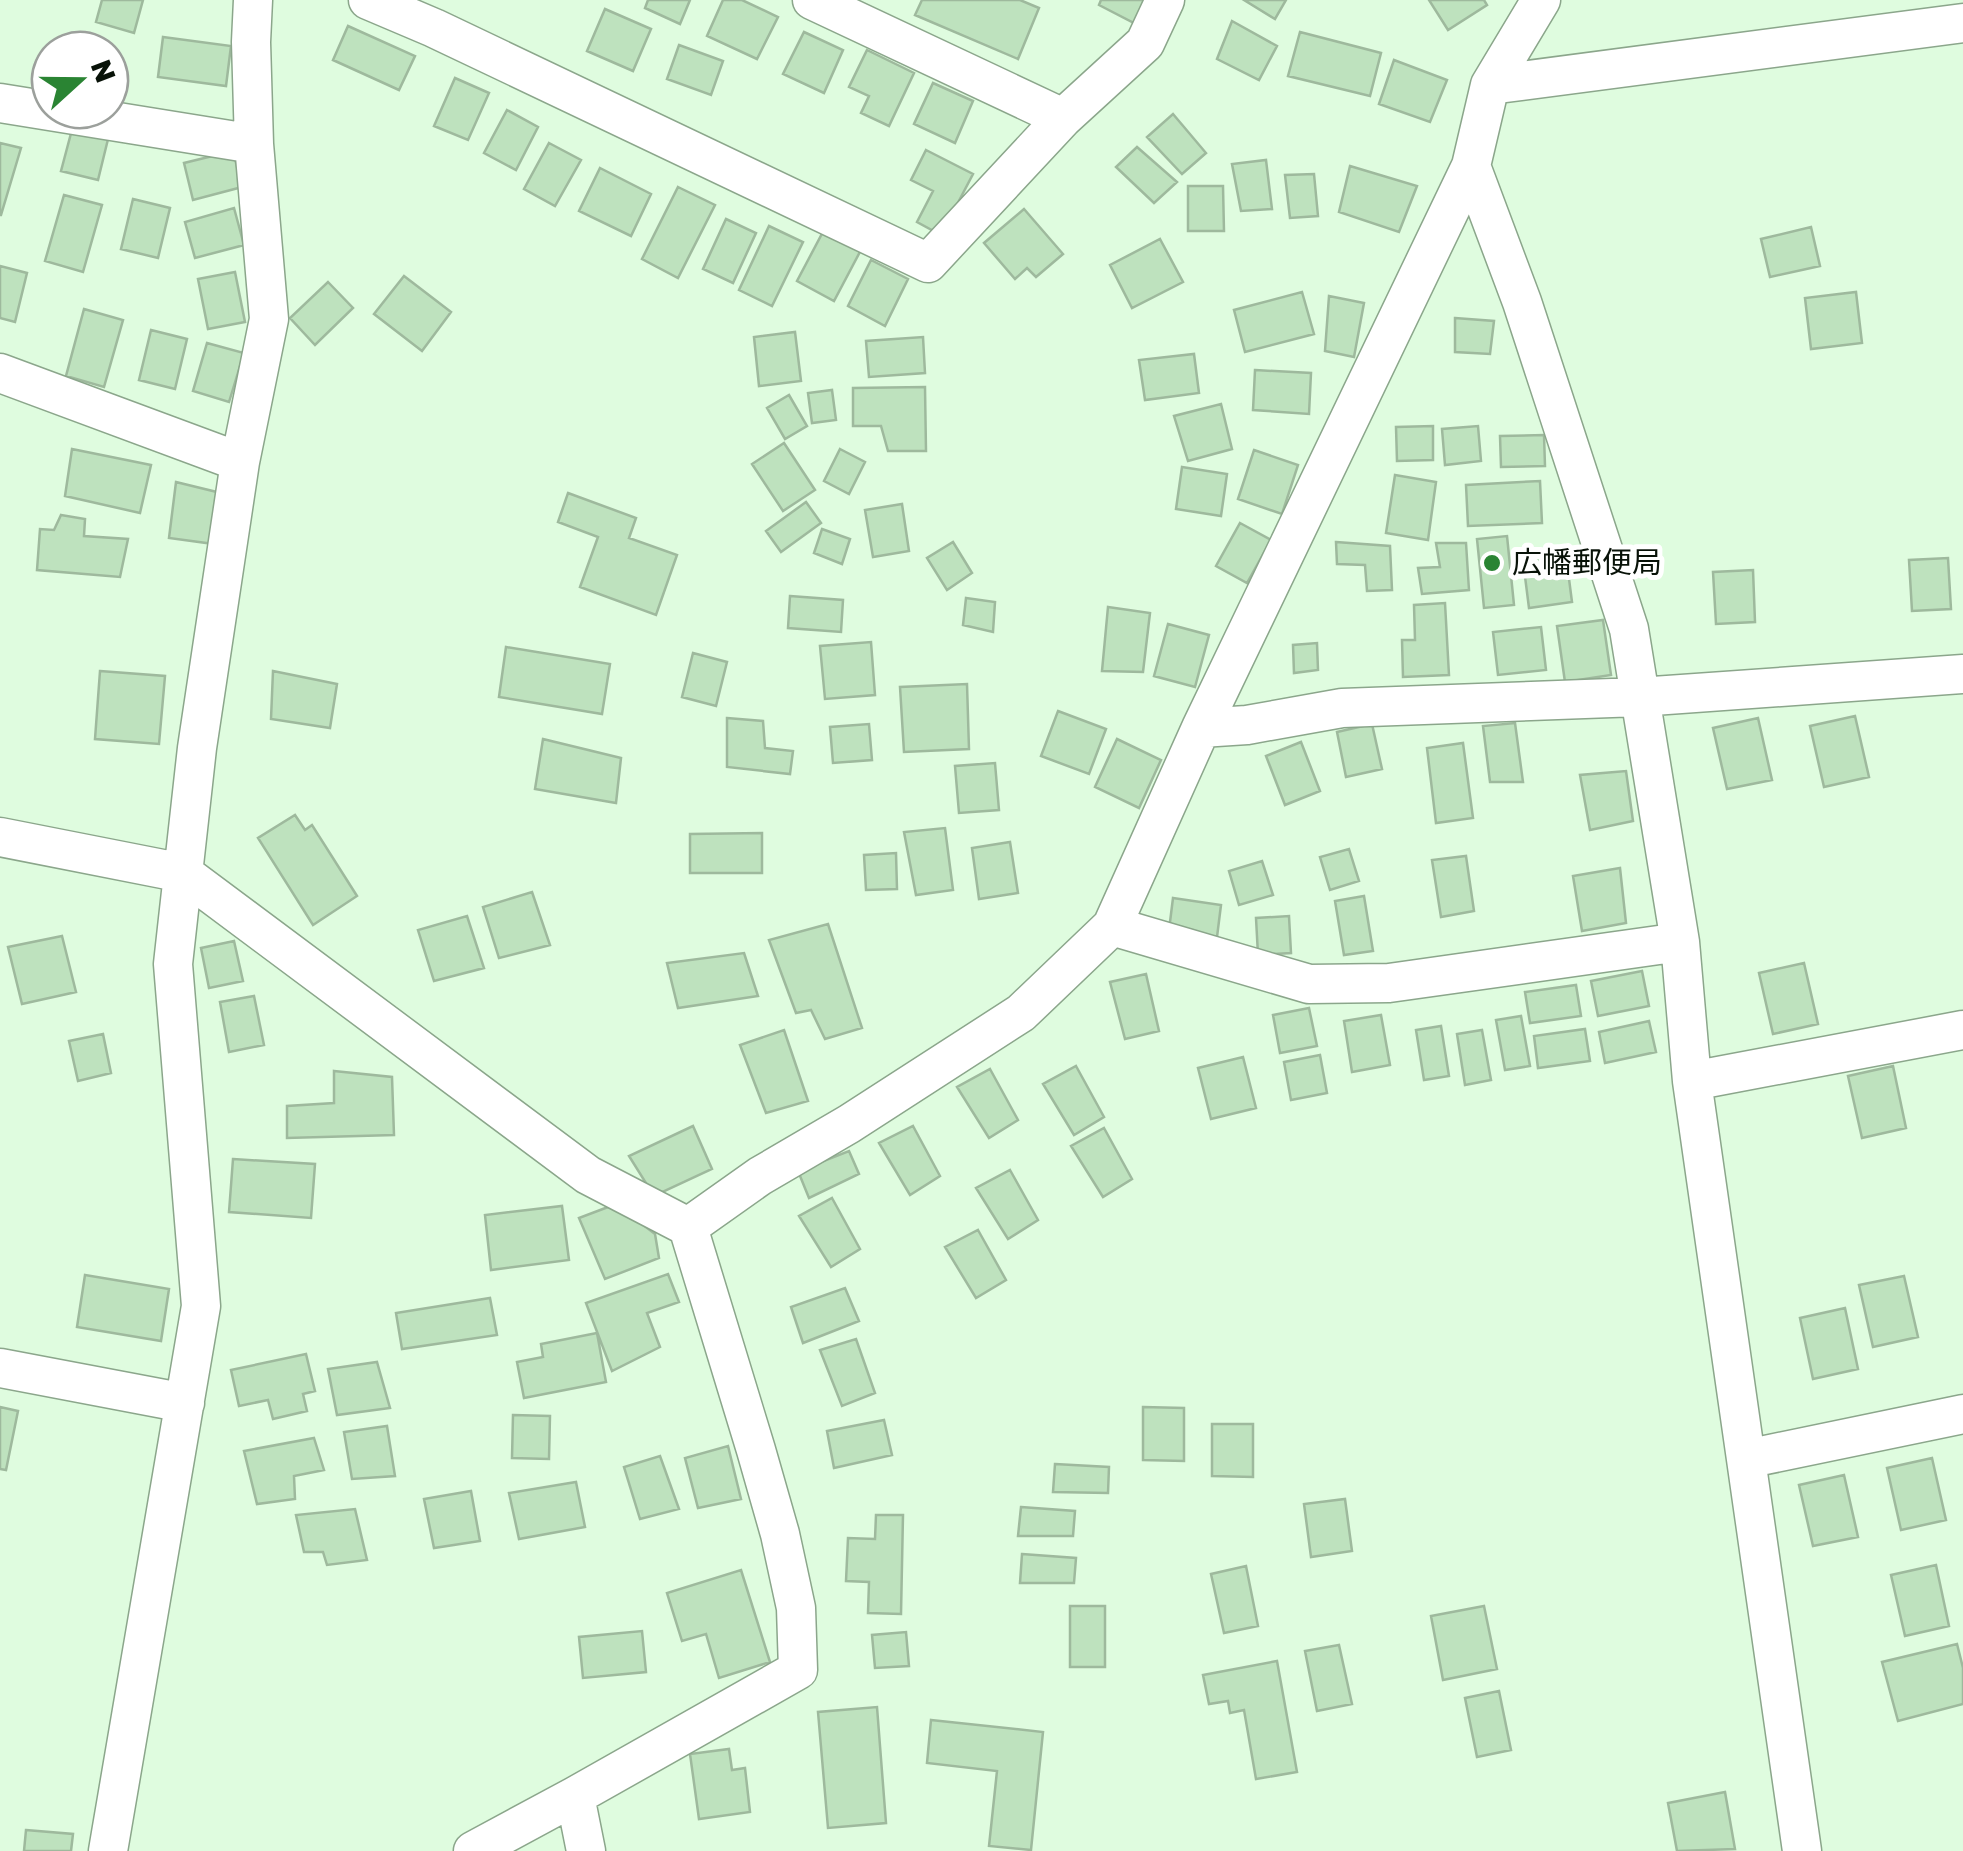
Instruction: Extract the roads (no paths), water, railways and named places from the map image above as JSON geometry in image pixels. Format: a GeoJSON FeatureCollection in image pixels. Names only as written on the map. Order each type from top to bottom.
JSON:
{"type":"FeatureCollection","features":[{"type":"Feature","properties":{"kind":"street"},"geometry":{"type":"LineString","coordinates":[[108,1851],[201,1306],[173,964],[197,748],[240,462],[269,318],[254,144],[254,0]]}},
{"type":"Feature","properties":{"kind":"street"},"geometry":{"type":"LineString","coordinates":[[368,0],[443,14],[928,264],[1063,118],[1146,42],[1165,0]]}},
{"type":"Feature","properties":{"kind":"street"},"geometry":{"type":"LineString","coordinates":[[812,0],[1063,118]]}},
{"type":"Feature","properties":{"kind":"street"},"geometry":{"type":"LineString","coordinates":[[688,1226],[760,1176],[1021,1013],[1112,926],[1201,728],[1471,166],[1490,85],[1541,0]]}},
{"type":"Feature","properties":{"kind":"street"},"geometry":{"type":"LineString","coordinates":[[1490,85],[1963,24]]}},
{"type":"Feature","properties":{"kind":"street"},"geometry":{"type":"LineString","coordinates":[[0,103],[254,144]]}},
{"type":"Feature","properties":{"kind":"street"},"geometry":{"type":"LineString","coordinates":[[1471,166],[1522,302],[1629,629],[1680,942],[1692,1081],[1802,1851]]}},
{"type":"Feature","properties":{"kind":"street"},"geometry":{"type":"LineString","coordinates":[[0,373],[240,462]]}},
{"type":"Feature","properties":{"kind":"street"},"geometry":{"type":"LineString","coordinates":[[1201,728],[1248,725],[1342,708],[1639,696],[1963,674]]}},
{"type":"Feature","properties":{"kind":"street"},"geometry":{"type":"LineString","coordinates":[[0,837],[183,873],[588,1175],[688,1226],[780,1534],[796,1608],[798,1670],[473,1851]]}},
{"type":"Feature","properties":{"kind":"street"},"geometry":{"type":"LineString","coordinates":[[1112,926],[1308,984],[1390,984],[1680,942]]}},
{"type":"Feature","properties":{"kind":"street"},"geometry":{"type":"LineString","coordinates":[[1692,1081],[1963,1030]]}},
{"type":"Feature","properties":{"kind":"street"},"geometry":{"type":"LineString","coordinates":[[0,1368],[185,1404]]}},
{"type":"Feature","properties":{"kind":"street"},"geometry":{"type":"LineString","coordinates":[[1746,1459],[1963,1414]]}},
{"type":"Feature","properties":{"kind":"street"},"geometry":{"type":"LineString","coordinates":[[575,1796],[586,1851]]}},
{"type":"Feature","properties":{"kind":"place","name":"広幡郵便局"},"geometry":{"type":"Point","coordinates":[1492,563]}}]}
